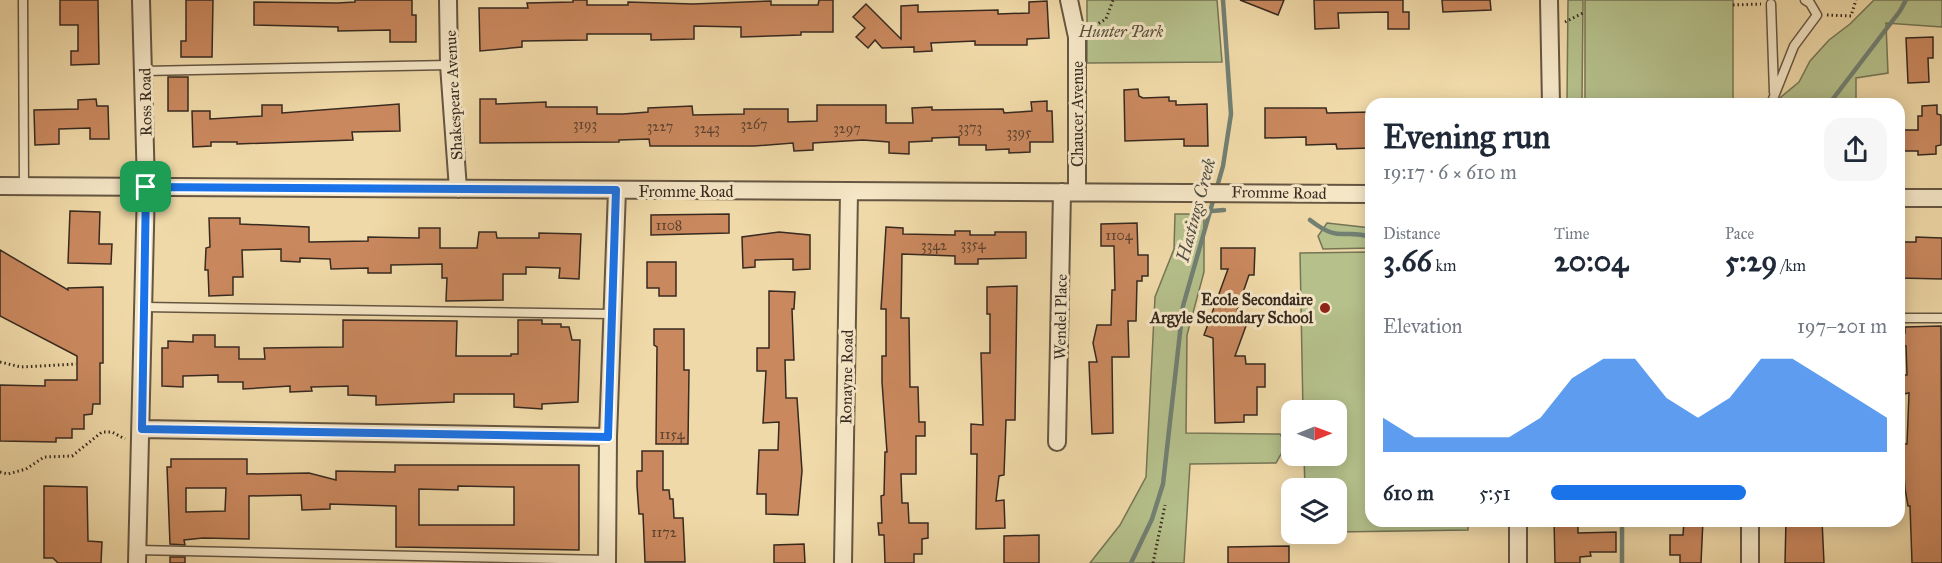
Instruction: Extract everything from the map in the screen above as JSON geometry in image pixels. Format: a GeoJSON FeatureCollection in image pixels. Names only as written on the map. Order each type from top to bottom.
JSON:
{"type":"FeatureCollection","features":[{"type":"Feature","properties":{"kind":"street","name":"Ross Road"},"geometry":{"type":"LineString","coordinates":[[137,556],[142,429],[146,187],[141,0]]}},
{"type":"Feature","properties":{"kind":"street","name":"Shakespeare Avenue"},"geometry":{"type":"LineString","coordinates":[[448,0],[449,65],[458,189]]}},
{"type":"Feature","properties":{"kind":"street","name":"Chaucer Avenue"},"geometry":{"type":"LineString","coordinates":[[1069,0],[1077,37],[1070,192]]}},
{"type":"Feature","properties":{"kind":"street"},"geometry":{"type":"LineString","coordinates":[[1549,0],[1551,98]]}},
{"type":"Feature","properties":{"kind":"street","name":"Fromme Road"},"geometry":{"type":"LineString","coordinates":[[0,186],[849,192],[1225,191],[1365,194]]}},
{"type":"Feature","properties":{"kind":"street"},"geometry":{"type":"LineString","coordinates":[[607,562],[608,437],[616,190]]}},
{"type":"Feature","properties":{"kind":"street","name":"Ronayne Road"},"geometry":{"type":"LineString","coordinates":[[843,563],[849,192]]}},
{"type":"Feature","properties":{"kind":"street","name":"Wendel Place"},"geometry":{"type":"LineString","coordinates":[[1057,441],[1070,192]]}},
{"type":"Feature","properties":{"kind":"street"},"geometry":{"type":"LineString","coordinates":[[1905,198],[1942,198]]}},
{"type":"Feature","properties":{"kind":"street"},"geometry":{"type":"LineString","coordinates":[[142,429],[608,437]]}},
{"type":"Feature","properties":{"kind":"street"},"geometry":{"type":"LineString","coordinates":[[1518,527],[1518,563]]}},
{"type":"Feature","properties":{"kind":"street"},"geometry":{"type":"LineString","coordinates":[[1750,527],[1750,563]]}},
{"type":"Feature","properties":{"kind":"lane"},"geometry":{"type":"LineString","coordinates":[[23,0],[24,186]]}},
{"type":"Feature","properties":{"kind":"lane"},"geometry":{"type":"LineString","coordinates":[[1772,98],[1794,46],[1817,15],[1810,3],[1805,0]]}},
{"type":"Feature","properties":{"kind":"lane"},"geometry":{"type":"LineString","coordinates":[[1771,4],[1772,98]]}},
{"type":"Feature","properties":{"kind":"lane"},"geometry":{"type":"LineString","coordinates":[[144,71],[449,65]]}},
{"type":"Feature","properties":{"kind":"lane"},"geometry":{"type":"LineString","coordinates":[[144,307],[612,314]]}},
{"type":"Feature","properties":{"kind":"lane"},"geometry":{"type":"LineString","coordinates":[[1905,318],[1942,318]]}},
{"type":"Feature","properties":{"kind":"lane"},"geometry":{"type":"LineString","coordinates":[[137,556],[607,562]]}},
{"type":"Feature","properties":{"kind":"path"},"geometry":{"type":"LineString","coordinates":[[1077,37],[1106,19],[1113,0]]}},
{"type":"Feature","properties":{"kind":"path"},"geometry":{"type":"LineString","coordinates":[[1817,15],[1851,16],[1856,0]]}},
{"type":"Feature","properties":{"kind":"path"},"geometry":{"type":"LineString","coordinates":[[1733,4],[1755,4]]}},
{"type":"Feature","properties":{"kind":"path"},"geometry":{"type":"LineString","coordinates":[[1550,29],[1585,12]]}},
{"type":"Feature","properties":{"kind":"path"},"geometry":{"type":"LineString","coordinates":[[0,362],[21,367],[76,364]]}},
{"type":"Feature","properties":{"kind":"path"},"geometry":{"type":"LineString","coordinates":[[0,472],[8,474],[26,469],[44,457],[72,456],[102,432],[112,432],[128,441]]}},
{"type":"Feature","properties":{"kind":"path"},"geometry":{"type":"LineString","coordinates":[[1153,563],[1165,505]]}},
{"type":"Feature","properties":{"kind":"green space","name":"Hunter Park"},"geometry":{"type":"Polygon","coordinates":[[[1087,0],[1217,0],[1222,62],[1087,63],[1087,0]]]}},
{"type":"Feature","properties":{"kind":"green space"},"geometry":{"type":"Polygon","coordinates":[[[1568,0],[1583,0],[1582,98],[1567,98],[1568,0]]]}},
{"type":"Feature","properties":{"kind":"green space"},"geometry":{"type":"Polygon","coordinates":[[[1585,0],[1733,0],[1733,98],[1585,98],[1585,0]]]}},
{"type":"Feature","properties":{"kind":"green space"},"geometry":{"type":"Polygon","coordinates":[[[1874,0],[1942,0],[1942,27],[1886,23],[1888,73],[1856,78],[1856,98],[1780,98],[1799,82],[1810,61],[1829,40],[1850,24],[1874,0]]]}},
{"type":"Feature","properties":{"kind":"green space"},"geometry":{"type":"Polygon","coordinates":[[[1175,214],[1204,214],[1204,272],[1187,335],[1186,433],[1280,434],[1281,454],[1276,463],[1190,464],[1184,563],[1090,563],[1120,525],[1146,477],[1155,297],[1174,249],[1175,214]]]}},
{"type":"Feature","properties":{"kind":"green space"},"geometry":{"type":"Polygon","coordinates":[[[1327,223],[1365,227],[1365,248],[1323,249],[1318,236],[1327,223]]]}},
{"type":"Feature","properties":{"kind":"green space"},"geometry":{"type":"Polygon","coordinates":[[[1365,252],[1365,527],[1468,527],[1468,530],[1347,532],[1347,478],[1305,478],[1304,466],[1347,466],[1347,400],[1303,400],[1300,253],[1365,252]]]}},
{"type":"Feature","properties":{"kind":"building"},"geometry":{"type":"Polygon","coordinates":[[[60,0],[98,0],[99,64],[71,65],[71,51],[78,51],[78,25],[60,25],[60,0]]]}},
{"type":"Feature","properties":{"kind":"building"},"geometry":{"type":"Polygon","coordinates":[[[186,0],[213,0],[212,57],[181,57],[181,41],[186,41],[186,0]]]}},
{"type":"Feature","properties":{"kind":"building"},"geometry":{"type":"Polygon","coordinates":[[[355,0],[412,0],[412,15],[416,15],[416,42],[390,42],[390,30],[338,31],[338,27],[254,25],[254,2],[337,3],[355,2],[355,0]]]}},
{"type":"Feature","properties":{"kind":"building"},"geometry":{"type":"Polygon","coordinates":[[[573,0],[587,0],[587,5],[628,5],[628,2],[693,4],[771,1],[771,5],[818,5],[819,0],[833,0],[833,32],[741,37],[741,27],[694,26],[694,39],[651,40],[651,34],[587,34],[587,40],[522,41],[522,47],[480,51],[479,8],[528,8],[527,3],[573,2],[573,0]]]}},
{"type":"Feature","properties":{"kind":"building"},"geometry":{"type":"Polygon","coordinates":[[[1240,0],[1284,0],[1278,15],[1240,0]]]}},
{"type":"Feature","properties":{"kind":"building"},"geometry":{"type":"Polygon","coordinates":[[[1314,0],[1403,0],[1403,12],[1409,12],[1409,29],[1388,29],[1388,12],[1338,13],[1339,28],[1315,29],[1314,0]]]}},
{"type":"Feature","properties":{"kind":"building"},"geometry":{"type":"Polygon","coordinates":[[[1442,0],[1490,0],[1491,10],[1443,12],[1442,0]]]}},
{"type":"Feature","properties":{"kind":"building"},"geometry":{"type":"Polygon","coordinates":[[[1047,1],[1049,38],[1027,39],[1027,45],[975,45],[975,41],[931,43],[932,51],[914,52],[914,47],[882,48],[875,40],[868,48],[856,37],[865,28],[853,17],[866,4],[901,39],[901,6],[918,5],[918,12],[998,10],[998,14],[1029,13],[1029,2],[1047,1]]]}},
{"type":"Feature","properties":{"kind":"building"},"geometry":{"type":"Polygon","coordinates":[[[1933,37],[1933,58],[1928,58],[1929,82],[1908,83],[1906,38],[1933,37]]]}},
{"type":"Feature","properties":{"kind":"building"},"geometry":{"type":"Polygon","coordinates":[[[168,77],[188,77],[188,111],[168,111],[168,77]]]}},
{"type":"Feature","properties":{"kind":"building"},"geometry":{"type":"Polygon","coordinates":[[[1138,89],[1139,96],[1143,98],[1169,97],[1169,101],[1176,101],[1176,105],[1207,104],[1208,146],[1184,146],[1184,139],[1125,141],[1124,90],[1138,89]]]}},
{"type":"Feature","properties":{"kind":"building"},"geometry":{"type":"Polygon","coordinates":[[[96,99],[97,106],[108,106],[109,139],[90,139],[90,128],[59,129],[59,144],[35,145],[34,110],[78,109],[78,100],[96,99]]]}},
{"type":"Feature","properties":{"kind":"building"},"geometry":{"type":"Polygon","coordinates":[[[480,99],[496,99],[496,104],[546,102],[546,107],[597,107],[597,114],[648,112],[648,108],[692,106],[693,115],[744,114],[744,109],[788,109],[788,122],[817,121],[817,105],[886,105],[886,123],[913,123],[912,108],[1003,109],[1004,113],[1032,111],[1031,102],[1047,101],[1047,111],[1052,111],[1053,142],[1030,142],[1030,152],[1009,153],[1009,149],[986,150],[986,145],[959,145],[959,137],[932,138],[932,141],[909,142],[909,154],[889,153],[889,142],[863,140],[813,143],[813,150],[794,151],[793,143],[754,146],[650,146],[649,139],[619,140],[619,142],[480,143],[480,99]]]}},
{"type":"Feature","properties":{"kind":"building"},"geometry":{"type":"Polygon","coordinates":[[[399,104],[400,131],[352,132],[353,140],[237,144],[237,142],[211,142],[211,146],[193,147],[192,111],[210,111],[210,119],[262,116],[262,105],[282,105],[282,113],[399,104]]]}},
{"type":"Feature","properties":{"kind":"building"},"geometry":{"type":"Polygon","coordinates":[[[1937,105],[1937,114],[1941,115],[1941,145],[1936,146],[1936,154],[1918,155],[1918,151],[1905,151],[1905,130],[1918,130],[1918,116],[1922,116],[1922,106],[1937,105]]]}},
{"type":"Feature","properties":{"kind":"building"},"geometry":{"type":"Polygon","coordinates":[[[1265,108],[1326,108],[1327,113],[1365,112],[1365,148],[1337,149],[1336,144],[1306,145],[1306,137],[1265,138],[1265,108]]]}},
{"type":"Feature","properties":{"kind":"building"},"geometry":{"type":"Polygon","coordinates":[[[70,211],[100,212],[99,244],[112,244],[111,264],[68,263],[70,211]]]}},
{"type":"Feature","properties":{"kind":"building"},"geometry":{"type":"Polygon","coordinates":[[[729,214],[729,233],[651,235],[651,215],[729,214]]]}},
{"type":"Feature","properties":{"kind":"building"},"geometry":{"type":"Polygon","coordinates":[[[209,218],[240,218],[240,224],[309,227],[309,242],[368,241],[368,237],[419,238],[419,228],[440,228],[440,248],[477,248],[479,232],[496,232],[497,238],[539,238],[539,233],[581,234],[579,279],[559,278],[560,268],[526,267],[526,274],[503,274],[503,300],[446,301],[447,278],[442,278],[442,264],[391,265],[391,273],[368,273],[368,268],[331,269],[330,259],[300,258],[300,262],[281,261],[281,249],[242,250],[243,277],[233,277],[233,295],[209,296],[208,270],[205,270],[206,248],[210,247],[209,218]]]}},
{"type":"Feature","properties":{"kind":"building"},"geometry":{"type":"Polygon","coordinates":[[[1137,223],[1138,255],[1148,255],[1148,276],[1142,276],[1142,281],[1137,281],[1136,321],[1128,321],[1129,357],[1112,357],[1113,433],[1092,434],[1089,362],[1097,362],[1093,343],[1097,325],[1111,325],[1112,290],[1115,290],[1114,246],[1101,246],[1101,224],[1137,223]]]}},
{"type":"Feature","properties":{"kind":"building"},"geometry":{"type":"Polygon","coordinates":[[[886,227],[903,228],[903,234],[955,235],[955,231],[970,231],[970,235],[995,235],[995,232],[1026,232],[1026,258],[978,259],[978,264],[955,264],[955,256],[902,254],[901,318],[909,318],[910,387],[918,387],[919,422],[925,422],[925,436],[916,436],[916,474],[901,474],[902,503],[908,503],[909,523],[928,523],[928,538],[922,539],[922,554],[914,554],[914,563],[885,563],[884,535],[879,535],[878,523],[882,523],[881,496],[884,495],[885,452],[887,452],[882,382],[882,356],[886,356],[886,309],[881,309],[886,227]]]}},
{"type":"Feature","properties":{"kind":"building"},"geometry":{"type":"Polygon","coordinates":[[[779,232],[810,235],[810,269],[793,270],[793,259],[755,260],[755,267],[743,268],[742,237],[779,232]]]}},
{"type":"Feature","properties":{"kind":"building"},"geometry":{"type":"Polygon","coordinates":[[[1916,237],[1942,238],[1942,279],[1905,278],[1905,242],[1916,242],[1916,237]]]}},
{"type":"Feature","properties":{"kind":"building"},"geometry":{"type":"Polygon","coordinates":[[[1221,248],[1255,248],[1254,275],[1249,275],[1237,310],[1250,315],[1235,356],[1245,356],[1246,364],[1265,364],[1265,387],[1257,387],[1257,415],[1244,415],[1244,422],[1215,423],[1213,338],[1204,335],[1228,269],[1221,269],[1221,248]]]}},
{"type":"Feature","properties":{"kind":"building"},"geometry":{"type":"Polygon","coordinates":[[[0,250],[68,290],[68,288],[103,287],[103,363],[100,363],[100,404],[93,404],[92,414],[84,415],[84,429],[72,429],[72,438],[56,438],[56,442],[0,441],[0,385],[45,386],[45,380],[77,380],[77,356],[0,316],[0,250]]]}},
{"type":"Feature","properties":{"kind":"building"},"geometry":{"type":"Polygon","coordinates":[[[647,262],[676,262],[676,296],[659,296],[659,288],[647,288],[647,262]]]}},
{"type":"Feature","properties":{"kind":"building"},"geometry":{"type":"Polygon","coordinates":[[[1017,286],[1015,420],[1006,420],[1004,475],[999,476],[996,501],[1004,500],[1005,528],[976,529],[977,454],[971,454],[971,424],[983,425],[981,353],[990,353],[987,287],[1017,286]]]}},
{"type":"Feature","properties":{"kind":"building"},"geometry":{"type":"Polygon","coordinates":[[[769,291],[795,292],[794,309],[792,309],[794,360],[785,360],[786,398],[797,398],[802,471],[798,515],[766,514],[766,494],[757,494],[759,450],[778,450],[779,422],[763,423],[766,371],[757,371],[757,348],[769,348],[769,291]]]}},
{"type":"Feature","properties":{"kind":"building"},"geometry":{"type":"Polygon","coordinates":[[[343,320],[457,321],[456,356],[518,354],[518,320],[542,320],[542,324],[561,324],[561,327],[569,327],[572,340],[580,340],[578,402],[542,404],[542,409],[514,407],[514,394],[454,394],[454,402],[376,405],[376,396],[348,395],[348,386],[311,387],[312,391],[290,392],[290,386],[243,389],[243,382],[218,382],[218,375],[183,376],[183,387],[162,386],[162,348],[168,348],[168,341],[193,342],[193,335],[215,335],[215,347],[239,347],[239,359],[265,359],[264,348],[343,347],[343,320]]]}},
{"type":"Feature","properties":{"kind":"building"},"geometry":{"type":"Polygon","coordinates":[[[1941,326],[1942,563],[1912,563],[1910,506],[1908,506],[1905,489],[1905,444],[1907,444],[1909,393],[1905,394],[1905,375],[1907,375],[1905,327],[1941,326]]]}},
{"type":"Feature","properties":{"kind":"building"},"geometry":{"type":"Polygon","coordinates":[[[654,329],[684,329],[684,370],[689,370],[688,444],[656,444],[657,347],[654,345],[654,329]]]}},
{"type":"Feature","properties":{"kind":"building"},"geometry":{"type":"Polygon","coordinates":[[[642,451],[663,451],[663,490],[669,490],[670,499],[673,499],[674,518],[683,518],[685,562],[645,562],[643,514],[639,514],[637,486],[637,471],[642,471],[642,451]]]}},
{"type":"Feature","properties":{"kind":"building"},"geometry":{"type":"Polygon","coordinates":[[[171,459],[247,459],[247,474],[309,473],[336,480],[336,471],[395,472],[395,465],[579,465],[579,550],[396,547],[396,506],[330,504],[330,509],[302,510],[301,495],[249,496],[249,539],[203,538],[184,540],[185,545],[170,544],[167,467],[171,467],[171,459]],[[458,486],[458,490],[419,489],[419,525],[514,525],[514,487],[458,486]],[[186,488],[186,512],[225,511],[226,488],[186,488]]]}},
{"type":"Feature","properties":{"kind":"building"},"geometry":{"type":"Polygon","coordinates":[[[44,486],[87,487],[88,541],[102,542],[101,563],[58,563],[53,558],[44,558],[44,486]]]}},
{"type":"Feature","properties":{"kind":"building"},"geometry":{"type":"Polygon","coordinates":[[[1554,527],[1578,527],[1578,533],[1616,532],[1616,552],[1590,552],[1591,556],[1580,557],[1580,563],[1555,563],[1554,527]]]}},
{"type":"Feature","properties":{"kind":"building"},"geometry":{"type":"Polygon","coordinates":[[[1684,527],[1703,527],[1701,563],[1680,563],[1680,555],[1670,555],[1670,535],[1683,535],[1684,527]]]}},
{"type":"Feature","properties":{"kind":"building"},"geometry":{"type":"Polygon","coordinates":[[[1786,527],[1822,527],[1824,563],[1785,563],[1786,527]]]}},
{"type":"Feature","properties":{"kind":"building"},"geometry":{"type":"Polygon","coordinates":[[[1039,535],[1039,563],[1004,563],[1004,536],[1039,535]]]}},
{"type":"Feature","properties":{"kind":"building"},"geometry":{"type":"Polygon","coordinates":[[[804,544],[805,563],[774,563],[774,545],[804,544]]]}},
{"type":"Feature","properties":{"kind":"building"},"geometry":{"type":"Polygon","coordinates":[[[1289,546],[1289,563],[1228,563],[1228,547],[1289,546]]]}},
{"type":"Feature","properties":{"kind":"building"},"geometry":{"type":"Polygon","coordinates":[[[170,557],[185,557],[185,563],[170,563],[170,557]]]}},
{"type":"Feature","properties":{"kind":"waterway","name":"Hastings Creek"},"geometry":{"type":"LineString","coordinates":[[1131,563],[1152,519],[1163,484],[1183,306],[1223,166],[1231,114],[1223,0]]}},
{"type":"Feature","properties":{"kind":"waterway"},"geometry":{"type":"LineString","coordinates":[[1834,98],[1906,0]]}},
{"type":"Feature","properties":{"kind":"waterway"},"geometry":{"type":"LineString","coordinates":[[1212,211],[1224,210]]}},
{"type":"Feature","properties":{"kind":"waterway"},"geometry":{"type":"LineString","coordinates":[[1310,220],[1335,234],[1365,236]]}},
{"type":"Feature","properties":{"kind":"waterway"},"geometry":{"type":"LineString","coordinates":[[1622,527],[1622,563]]}},
{"type":"Feature","properties":{"kind":"place","name":"Ecole Secondaire Argyle Secondary School"},"geometry":{"type":"Point","coordinates":[1325,308]}},
{"type":"Feature","properties":{"kind":"route"},"geometry":{"type":"LineString","coordinates":[[146,187],[616,190],[608,437],[142,429],[146,187]]}}]}
